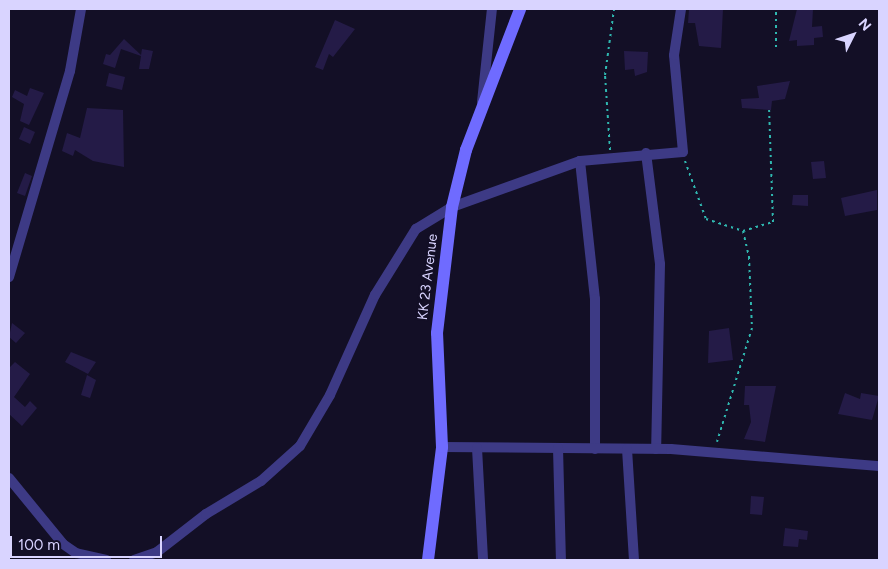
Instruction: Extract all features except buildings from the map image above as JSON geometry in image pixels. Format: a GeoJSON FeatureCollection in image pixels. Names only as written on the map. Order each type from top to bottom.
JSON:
{"type":"FeatureCollection","features":[{"type":"Feature","properties":{"kind":"main road","name":"KK 23 Avenue"},"geometry":{"type":"LineString","coordinates":[[428,560],[442,447],[437,333],[452,207],[482,108],[520,9]]}},
{"type":"Feature","properties":{"kind":"street"},"geometry":{"type":"LineString","coordinates":[[9,277],[70,71],[81,9]]}},
{"type":"Feature","properties":{"kind":"street"},"geometry":{"type":"LineString","coordinates":[[482,108],[492,9]]}},
{"type":"Feature","properties":{"kind":"street"},"geometry":{"type":"LineString","coordinates":[[134,560],[157,552],[206,514],[261,482],[300,446],[330,396],[399,254],[416,229],[452,207],[580,161],[646,153],[682,152],[674,55],[681,9]]}},
{"type":"Feature","properties":{"kind":"street"},"geometry":{"type":"LineString","coordinates":[[646,153],[660,264],[656,449]]}},
{"type":"Feature","properties":{"kind":"street"},"geometry":{"type":"LineString","coordinates":[[580,161],[594,299],[595,449]]}},
{"type":"Feature","properties":{"kind":"street"},"geometry":{"type":"LineString","coordinates":[[442,447],[656,449],[879,466]]}},
{"type":"Feature","properties":{"kind":"street"},"geometry":{"type":"LineString","coordinates":[[476,448],[483,560]]}},
{"type":"Feature","properties":{"kind":"street"},"geometry":{"type":"LineString","coordinates":[[558,448],[561,560]]}},
{"type":"Feature","properties":{"kind":"street"},"geometry":{"type":"LineString","coordinates":[[627,449],[634,560]]}},
{"type":"Feature","properties":{"kind":"street"},"geometry":{"type":"LineString","coordinates":[[9,478],[63,544],[76,553],[106,560]]}},
{"type":"Feature","properties":{"kind":"path"},"geometry":{"type":"LineString","coordinates":[[611,157],[605,75],[614,9]]}},
{"type":"Feature","properties":{"kind":"path"},"geometry":{"type":"LineString","coordinates":[[776,9],[776,47]]}},
{"type":"Feature","properties":{"kind":"path"},"geometry":{"type":"LineString","coordinates":[[682,152],[706,219],[744,231],[773,222],[769,110]]}},
{"type":"Feature","properties":{"kind":"path"},"geometry":{"type":"LineString","coordinates":[[715,452],[752,328],[744,231]]}}]}
